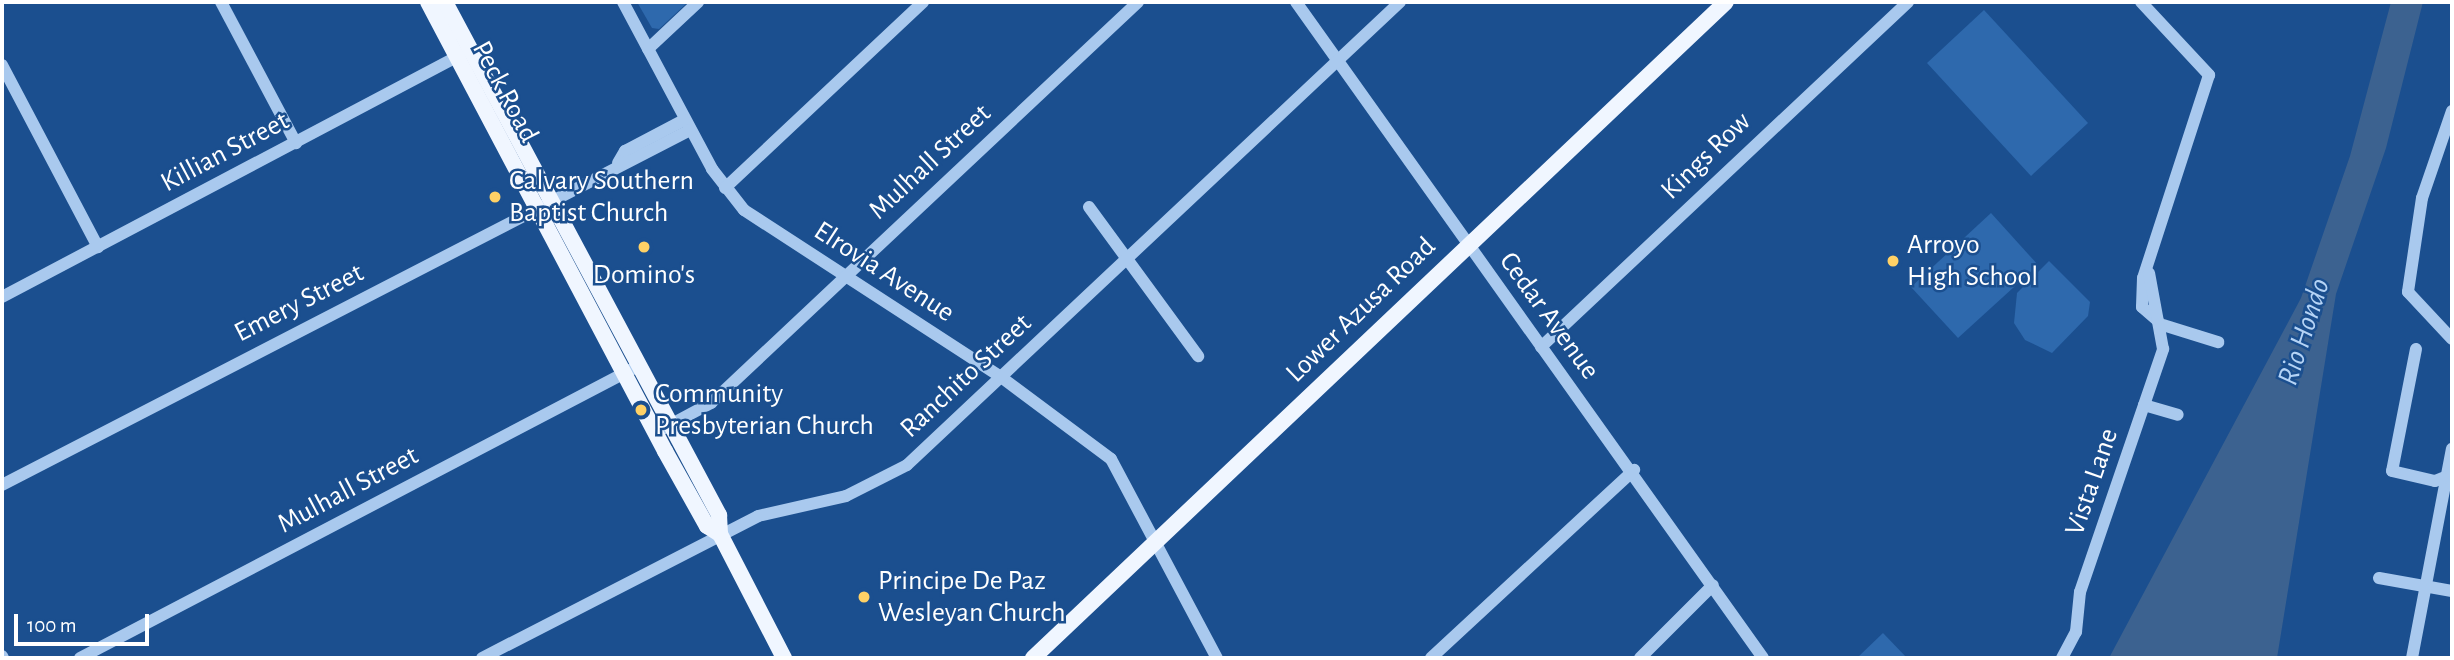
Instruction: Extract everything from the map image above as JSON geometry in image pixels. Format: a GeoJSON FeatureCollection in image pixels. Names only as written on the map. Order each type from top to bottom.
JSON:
{"type":"FeatureCollection","features":[{"type":"Feature","properties":{"kind":"main road","name":"Peck Road"},"geometry":{"type":"LineString","coordinates":[[428,2],[463,53],[631,369],[707,526],[720,534],[783,658]]}},
{"type":"Feature","properties":{"kind":"main road","name":"Peck Road"},"geometry":{"type":"LineString","coordinates":[[445,2],[463,53]]}},
{"type":"Feature","properties":{"kind":"main road","name":"Lower Azusa Road"},"geometry":{"type":"LineString","coordinates":[[1033,658],[1726,2]]}},
{"type":"Feature","properties":{"kind":"street"},"geometry":{"type":"LineString","coordinates":[[221,2],[296,143]]}},
{"type":"Feature","properties":{"kind":"street","name":"Elrovia Avenue"},"geometry":{"type":"LineString","coordinates":[[623,2],[687,125],[725,188],[765,225],[845,274],[1001,377],[1111,459],[1157,540],[1217,658]]}},
{"type":"Feature","properties":{"kind":"street"},"geometry":{"type":"LineString","coordinates":[[648,49],[698,2]]}},
{"type":"Feature","properties":{"kind":"street"},"geometry":{"type":"LineString","coordinates":[[725,188],[923,2]]}},
{"type":"Feature","properties":{"kind":"street","name":"Mulhall Street"},"geometry":{"type":"LineString","coordinates":[[662,430],[711,403],[845,274],[1138,2]]}},
{"type":"Feature","properties":{"kind":"street","name":"Cedar Avenue"},"geometry":{"type":"LineString","coordinates":[[1296,2],[1541,347],[1634,470],[1763,658]]}},
{"type":"Feature","properties":{"kind":"street","name":"Ranchito Street"},"geometry":{"type":"LineString","coordinates":[[482,658],[758,516],[875,484],[907,465],[1400,2]]}},
{"type":"Feature","properties":{"kind":"street","name":"Kings Row"},"geometry":{"type":"LineString","coordinates":[[1541,347],[1908,2]]}},
{"type":"Feature","properties":{"kind":"street"},"geometry":{"type":"LineString","coordinates":[[2141,2],[2209,75],[2141,307],[2160,323],[2217,342]]}},
{"type":"Feature","properties":{"kind":"street","name":"Killian Street"},"geometry":{"type":"LineString","coordinates":[[2,297],[463,53]]}},
{"type":"Feature","properties":{"kind":"street"},"geometry":{"type":"LineString","coordinates":[[3,72],[98,247]]}},
{"type":"Feature","properties":{"kind":"street"},"geometry":{"type":"LineString","coordinates":[[2452,111],[2422,198],[2408,292],[2452,339]]}},
{"type":"Feature","properties":{"kind":"street","name":"Emery Street"},"geometry":{"type":"LineString","coordinates":[[2,485],[544,203],[618,163],[625,151],[687,125]]}},
{"type":"Feature","properties":{"kind":"street"},"geometry":{"type":"LineString","coordinates":[[1089,207],[1198,356]]}},
{"type":"Feature","properties":{"kind":"street","name":"Vista Lane"},"geometry":{"type":"LineString","coordinates":[[2062,658],[2076,632],[2080,592],[2163,349],[2160,323]]}},
{"type":"Feature","properties":{"kind":"street"},"geometry":{"type":"LineString","coordinates":[[2416,349],[2392,471],[2435,481],[2450,473]]}},
{"type":"Feature","properties":{"kind":"street","name":"Mulhall Street"},"geometry":{"type":"LineString","coordinates":[[80,658],[631,369]]}},
{"type":"Feature","properties":{"kind":"street"},"geometry":{"type":"LineString","coordinates":[[2144,405],[2178,415]]}},
{"type":"Feature","properties":{"kind":"street"},"geometry":{"type":"LineString","coordinates":[[2412,658],[2450,473],[2452,450]]}},
{"type":"Feature","properties":{"kind":"street"},"geometry":{"type":"LineString","coordinates":[[1431,658],[1634,470]]}},
{"type":"Feature","properties":{"kind":"street"},"geometry":{"type":"LineString","coordinates":[[2379,578],[2452,591]]}},
{"type":"Feature","properties":{"kind":"street"},"geometry":{"type":"LineString","coordinates":[[1640,658],[1713,585]]}},
{"type":"Feature","properties":{"kind":"shaded area"},"geometry":{"type":"Polygon","coordinates":[[[637,2],[688,2],[659,29],[652,28],[637,2]]]}},
{"type":"Feature","properties":{"kind":"shaded area"},"geometry":{"type":"Polygon","coordinates":[[[1984,10],[2088,123],[2031,176],[1927,63],[1984,10]]]}},
{"type":"Feature","properties":{"kind":"shaded area"},"geometry":{"type":"Polygon","coordinates":[[[1991,213],[2038,265],[1958,338],[1911,287],[1991,213]]]}},
{"type":"Feature","properties":{"kind":"shaded area"},"geometry":{"type":"Polygon","coordinates":[[[2049,261],[2090,302],[2088,316],[2052,353],[2025,340],[2014,323],[2017,293],[2049,261]]]}},
{"type":"Feature","properties":{"kind":"shaded area"},"geometry":{"type":"Polygon","coordinates":[[[1883,633],[1907,658],[1857,658],[1883,633]]]}},
{"type":"Feature","properties":{"kind":"water","name":"Rio Hondo"},"geometry":{"type":"Polygon","coordinates":[[[2391,2],[2423,2],[2386,148],[2336,294],[2277,658],[2109,658],[2301,298],[2350,156],[2391,2]]]}},
{"type":"Feature","properties":{"kind":"place","name":"Calvary Southern Baptist Church"},"geometry":{"type":"Point","coordinates":[495,197]}},
{"type":"Feature","properties":{"kind":"place","name":"Domino's"},"geometry":{"type":"Point","coordinates":[644,247]}},
{"type":"Feature","properties":{"kind":"place","name":"Arroyo High School"},"geometry":{"type":"Point","coordinates":[1893,261]}},
{"type":"Feature","properties":{"kind":"place","name":"Community Presbyterian Church"},"geometry":{"type":"Point","coordinates":[641,410]}},
{"type":"Feature","properties":{"kind":"place","name":"Principe De Paz Wesleyan Church"},"geometry":{"type":"Point","coordinates":[864,597]}}]}
